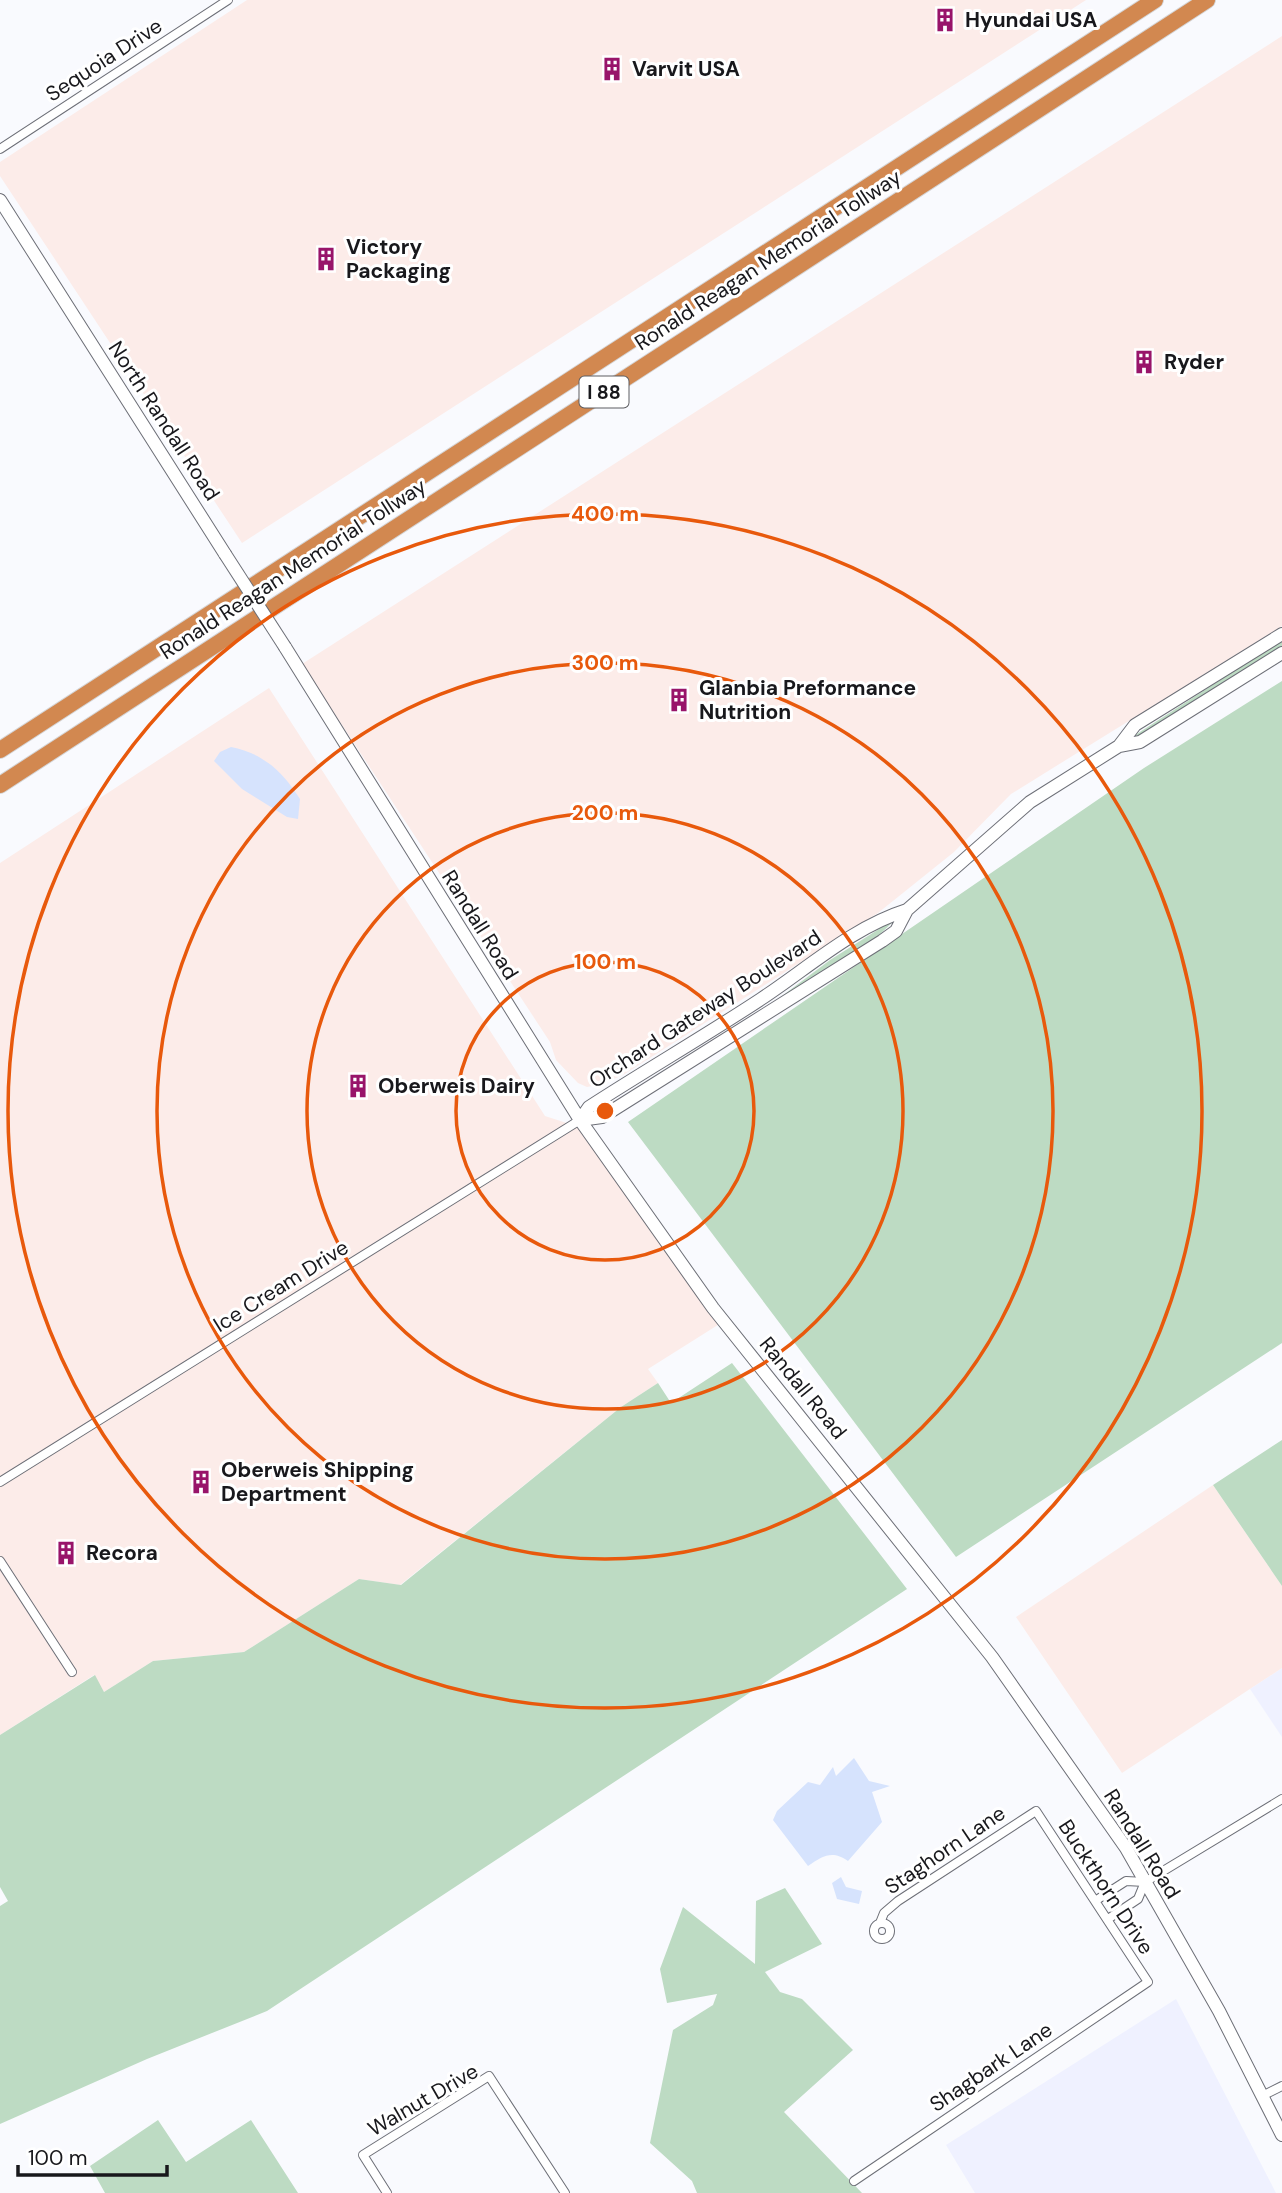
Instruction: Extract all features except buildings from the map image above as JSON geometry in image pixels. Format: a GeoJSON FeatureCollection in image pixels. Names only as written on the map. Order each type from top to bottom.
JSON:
{"type":"FeatureCollection","features":[{"type":"Feature","properties":{"kind":"highway","name":"Ronald Reagan Memorial Tollway"},"geometry":{"type":"LineString","coordinates":[[0,750],[1156,0]]}},
{"type":"Feature","properties":{"kind":"highway","name":"Ronald Reagan Memorial Tollway"},"geometry":{"type":"LineString","coordinates":[[0,785],[1207,0]]}},
{"type":"Feature","properties":{"kind":"main road","name":"North Randall Road"},"geometry":{"type":"LineString","coordinates":[[0,200],[295,663]]}},
{"type":"Feature","properties":{"kind":"main road","name":"Orchard Gateway Boulevard"},"geometry":{"type":"LineString","coordinates":[[580,1121],[601,1117],[882,941],[895,931],[907,910],[1030,802],[1119,746],[1135,725],[1282,634]]}},
{"type":"Feature","properties":{"kind":"main road","name":"Orchard Gateway Boulevard"},"geometry":{"type":"LineString","coordinates":[[1119,746],[1140,742],[1282,653]]}},
{"type":"Feature","properties":{"kind":"main road","name":"Randall Road"},"geometry":{"type":"LineString","coordinates":[[295,663],[580,1121],[713,1308],[992,1657],[1126,1848],[1219,2011],[1282,2135]]}},
{"type":"Feature","properties":{"kind":"main road","name":"Orchard Gateway Boulevard"},"geometry":{"type":"LineString","coordinates":[[580,1121],[589,1107],[761,999],[839,945],[882,918],[907,910]]}},
{"type":"Feature","properties":{"kind":"street","name":"Sequoia Drive"},"geometry":{"type":"LineString","coordinates":[[0,149],[228,0]]}},
{"type":"Feature","properties":{"kind":"street","name":"Ice Cream Drive"},"geometry":{"type":"LineString","coordinates":[[0,1482],[580,1121]]}},
{"type":"Feature","properties":{"kind":"street"},"geometry":{"type":"LineString","coordinates":[[0,1561],[72,1672]]}},
{"type":"Feature","properties":{"kind":"street"},"geometry":{"type":"LineString","coordinates":[[1095,1901],[1126,1881],[1145,1882],[1282,1799]]}},
{"type":"Feature","properties":{"kind":"street","name":"Buckthorn Drive"},"geometry":{"type":"LineString","coordinates":[[1035,1811],[1148,1982]]}},
{"type":"Feature","properties":{"kind":"street","name":"Staghorn Lane"},"geometry":{"type":"LineString","coordinates":[[880,1923],[884,1913],[898,1900],[1035,1811]]}},
{"type":"Feature","properties":{"kind":"street"},"geometry":{"type":"LineString","coordinates":[[1108,1919],[1138,1899],[1145,1882]]}},
{"type":"Feature","properties":{"kind":"street","name":"Shagbark Lane"},"geometry":{"type":"LineString","coordinates":[[854,2181],[1148,1982]]}},
{"type":"Feature","properties":{"kind":"street","name":"Walnut Drive"},"geometry":{"type":"LineString","coordinates":[[387,2193],[363,2155],[489,2076],[565,2193]]}},
{"type":"Feature","properties":{"kind":"street"},"geometry":{"type":"LineString","coordinates":[[1262,2096],[1282,2086]]}},
{"type":"Feature","properties":{"kind":"shaded area"},"geometry":{"type":"Polygon","coordinates":[[[247,0],[1086,0],[242,543],[0,176],[0,162],[247,0]]]}},
{"type":"Feature","properties":{"kind":"shaded area"},"geometry":{"type":"Polygon","coordinates":[[[1282,36],[1282,626],[1011,794],[954,852],[878,913],[623,1075],[587,1087],[578,1083],[556,1060],[550,1042],[302,664],[1282,36]]]}},
{"type":"Feature","properties":{"kind":"shaded area"},"geometry":{"type":"Polygon","coordinates":[[[269,688],[545,1116],[579,1127],[721,1323],[648,1369],[658,1383],[621,1407],[400,1585],[359,1579],[244,1652],[153,1661],[104,1692],[94,1675],[0,1735],[0,863],[269,688]]]}},
{"type":"Feature","properties":{"kind":"shaded area"},"geometry":{"type":"Polygon","coordinates":[[[1213,1485],[1282,1586],[1282,1668],[1122,1773],[1016,1617],[1213,1485]]]}},
{"type":"Feature","properties":{"kind":"shaded area"},"geometry":{"type":"Polygon","coordinates":[[[1282,1668],[1282,1737],[1250,1689],[1282,1668]]]}},
{"type":"Feature","properties":{"kind":"shaded area"},"geometry":{"type":"Polygon","coordinates":[[[1176,1999],[1276,2193],[975,2193],[946,2145],[1176,1999]]]}},
{"type":"Feature","properties":{"kind":"green space"},"geometry":{"type":"Polygon","coordinates":[[[1282,640],[1282,647],[1128,743],[1126,741],[1282,640]]]}},
{"type":"Feature","properties":{"kind":"green space"},"geometry":{"type":"Polygon","coordinates":[[[1282,681],[1282,1343],[956,1557],[628,1122],[1144,768],[1282,681]]]}},
{"type":"Feature","properties":{"kind":"green space"},"geometry":{"type":"Polygon","coordinates":[[[898,917],[878,936],[774,1002],[830,960],[898,917]]]}},
{"type":"Feature","properties":{"kind":"green space"},"geometry":{"type":"Polygon","coordinates":[[[732,1363],[907,1589],[267,2011],[147,2059],[0,2124],[0,1906],[8,1901],[0,1887],[0,1735],[95,1675],[104,1692],[153,1661],[244,1652],[359,1579],[401,1585],[621,1407],[658,1383],[671,1403],[732,1363]]]}},
{"type":"Feature","properties":{"kind":"green space"},"geometry":{"type":"Polygon","coordinates":[[[1282,1440],[1282,1586],[1213,1485],[1282,1440]]]}},
{"type":"Feature","properties":{"kind":"green space"},"geometry":{"type":"Polygon","coordinates":[[[785,1888],[822,1944],[765,1972],[780,1992],[802,1999],[853,2050],[784,2112],[862,2193],[697,2193],[692,2181],[650,2143],[673,2030],[713,2005],[717,1994],[667,2003],[660,1969],[683,1907],[755,1964],[756,1901],[785,1888]]]}},
{"type":"Feature","properties":{"kind":"green space"},"geometry":{"type":"Polygon","coordinates":[[[158,2120],[186,2162],[251,2120],[298,2193],[105,2193],[90,2166],[158,2120]]]}},
{"type":"Feature","properties":{"kind":"water"},"geometry":{"type":"Polygon","coordinates":[[[231,747],[262,759],[287,780],[300,799],[298,819],[287,817],[242,789],[214,761],[220,752],[231,747]]]}},
{"type":"Feature","properties":{"kind":"water"},"geometry":{"type":"Polygon","coordinates":[[[854,1758],[869,1781],[890,1786],[872,1792],[882,1822],[848,1861],[832,1855],[818,1859],[808,1866],[773,1820],[777,1811],[808,1782],[820,1785],[833,1767],[836,1776],[854,1758]]]}},
{"type":"Feature","properties":{"kind":"water"},"geometry":{"type":"Polygon","coordinates":[[[841,1877],[846,1887],[862,1891],[859,1904],[837,1899],[832,1883],[841,1877]]]}},
{"type":"Feature","properties":{"kind":"place","name":"Hyundai USA"},"geometry":{"type":"Point","coordinates":[945,20]}},
{"type":"Feature","properties":{"kind":"place","name":"Varvit USA"},"geometry":{"type":"Point","coordinates":[612,69]}},
{"type":"Feature","properties":{"kind":"place","name":"Victory Packaging"},"geometry":{"type":"Point","coordinates":[326,259]}},
{"type":"Feature","properties":{"kind":"place","name":"Ryder"},"geometry":{"type":"Point","coordinates":[1144,362]}},
{"type":"Feature","properties":{"kind":"place","name":"Glanbia Preformance Nutrition"},"geometry":{"type":"Point","coordinates":[679,700]}},
{"type":"Feature","properties":{"kind":"place","name":"Oberweis Dairy"},"geometry":{"type":"Point","coordinates":[358,1086]}},
{"type":"Feature","properties":{"kind":"place","name":"Oberweis Shipping Department"},"geometry":{"type":"Point","coordinates":[201,1482]}},
{"type":"Feature","properties":{"kind":"place","name":"Recora"},"geometry":{"type":"Point","coordinates":[66,1553]}}]}
